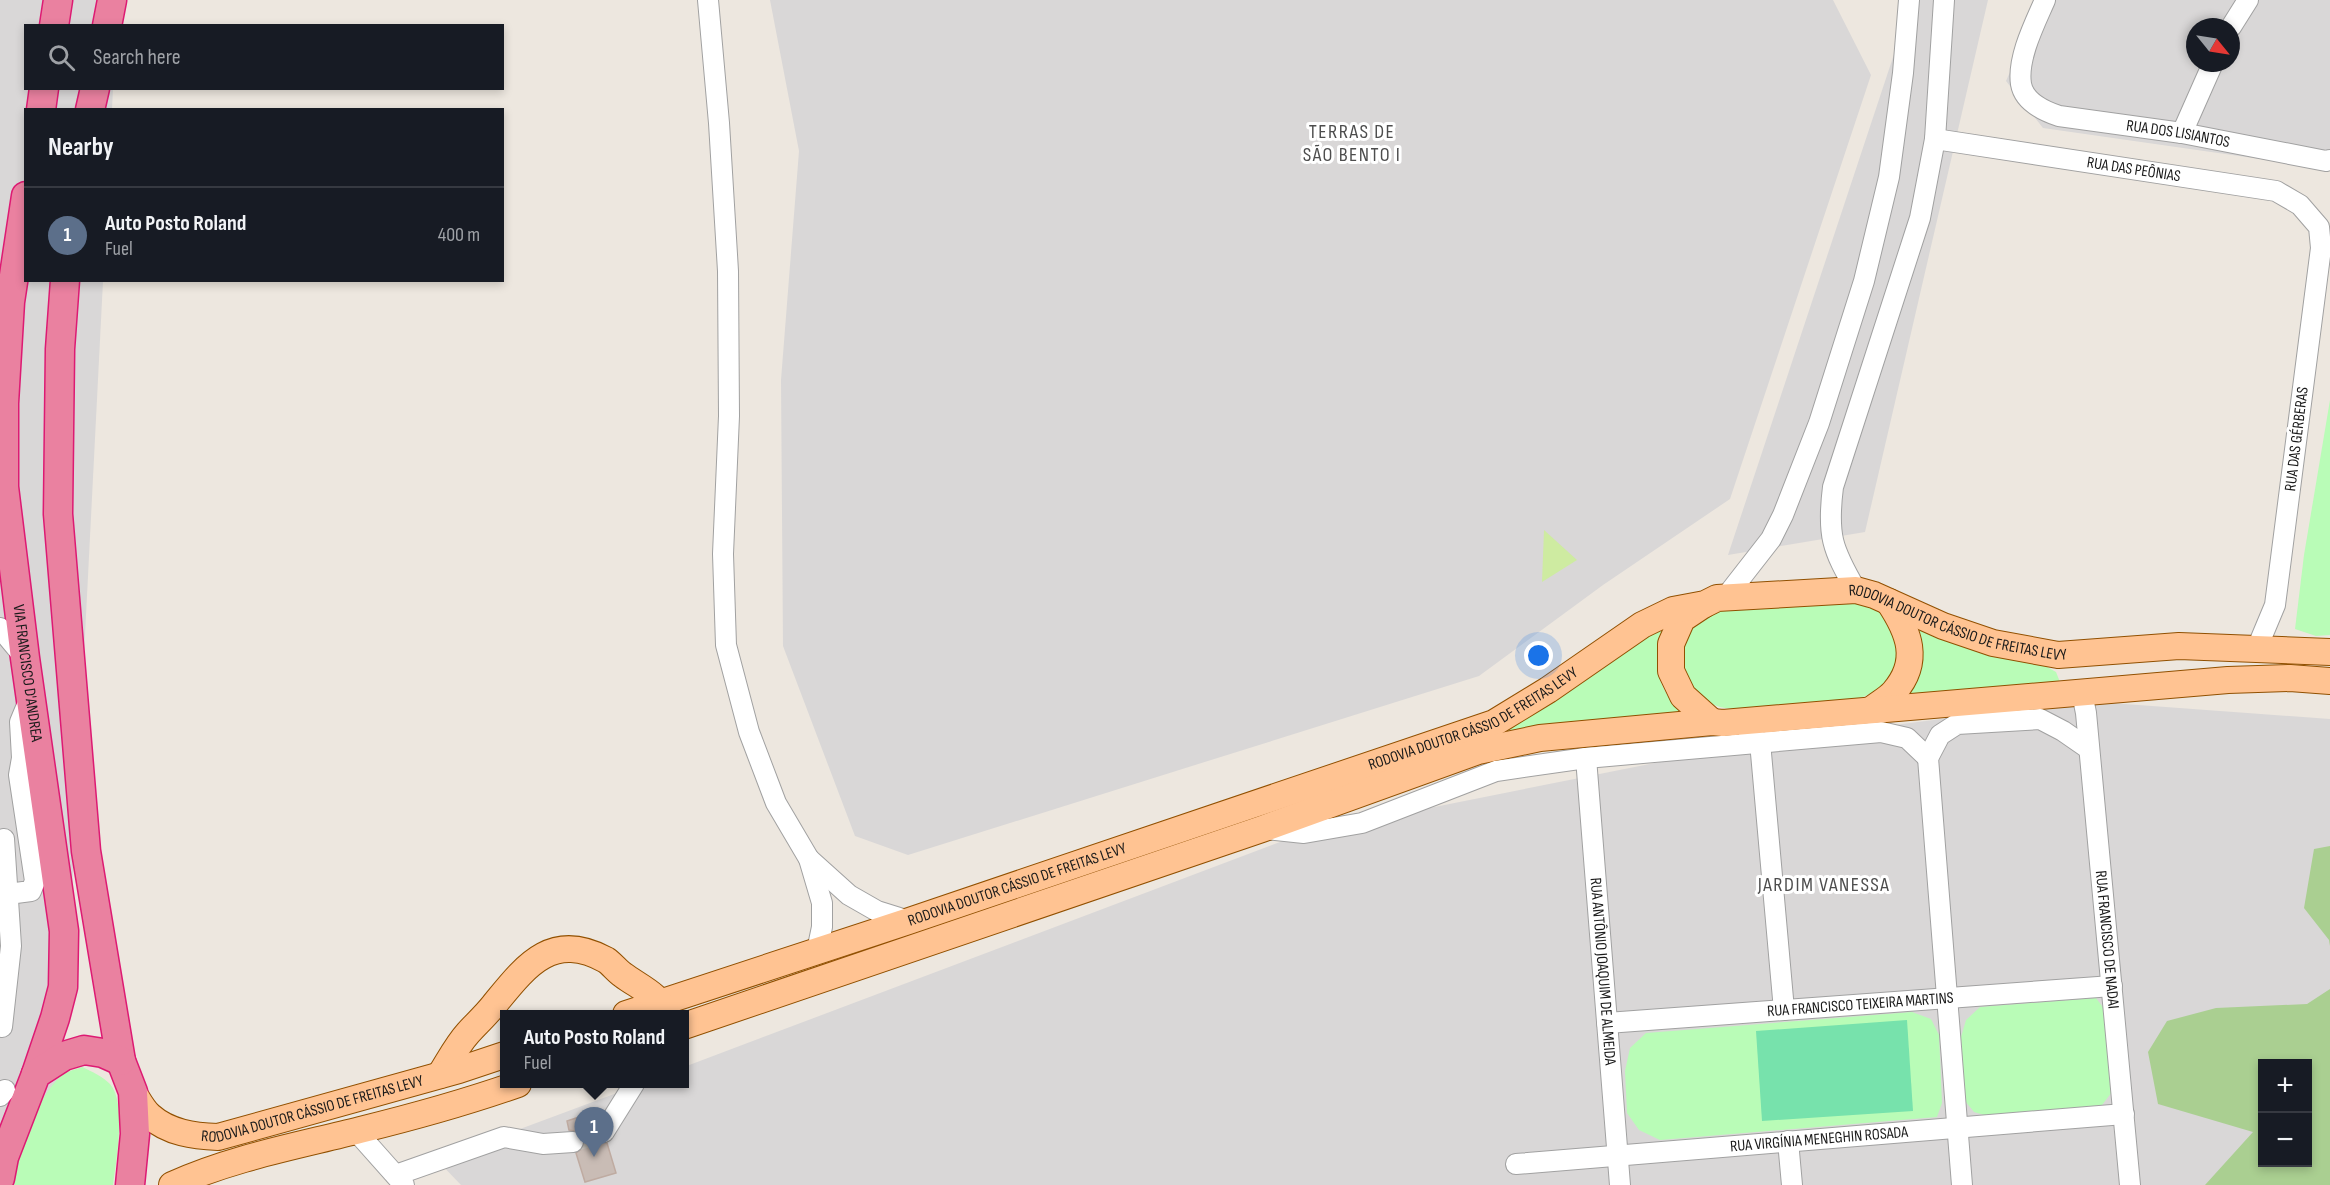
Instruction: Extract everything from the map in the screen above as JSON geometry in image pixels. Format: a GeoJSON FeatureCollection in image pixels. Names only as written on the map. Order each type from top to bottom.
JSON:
{"type":"FeatureCollection","features":[{"type":"Feature","properties":{"kind":"highway"},"geometry":{"type":"LineString","coordinates":[[54,24],[58,0]]}},
{"type":"Feature","properties":{"kind":"highway"},"geometry":{"type":"LineString","coordinates":[[107,24],[112,0]]}},
{"type":"Feature","properties":{"kind":"highway"},"geometry":{"type":"LineString","coordinates":[[40,108],[44,90]]}},
{"type":"Feature","properties":{"kind":"highway"},"geometry":{"type":"LineString","coordinates":[[90,108],[95,90]]}},
{"type":"Feature","properties":{"kind":"highway","name":"VIA FRANCISCO D'ANDREA"},"geometry":{"type":"LineString","coordinates":[[1,1165],[36,1074],[63,987],[64,931],[30,698],[4,487],[4,403],[10,303],[24,209]]}},
{"type":"Feature","properties":{"kind":"highway"},"geometry":{"type":"LineString","coordinates":[[65,282],[60,349],[58,514],[86,850],[121,1061],[133,1092],[135,1134],[130,1185]]}},
{"type":"Feature","properties":{"kind":"highway"},"geometry":{"type":"LineString","coordinates":[[36,1074],[64,1056],[84,1050],[103,1053],[121,1061]]}},
{"type":"Feature","properties":{"kind":"main road","name":"RODOVIA DOUTOR CÁSSIO DE FREITAS LEVY"},"geometry":{"type":"LineString","coordinates":[[664,1008],[817,951],[1494,723],[1548,690],[1642,625],[1673,610],[1715,601],[1856,590],[1943,626],[1993,643],[2058,655],[2179,646],[2330,652]]}},
{"type":"Feature","properties":{"kind":"main road"},"geometry":{"type":"LineString","coordinates":[[1715,601],[1682,620],[1671,644],[1671,671],[1683,696],[1718,722]]}},
{"type":"Feature","properties":{"kind":"main road"},"geometry":{"type":"LineString","coordinates":[[1871,710],[1894,693],[1908,670],[1911,645],[1903,623],[1889,602]]}},
{"type":"Feature","properties":{"kind":"main road"},"geometry":{"type":"LineString","coordinates":[[2058,655],[2077,680],[2082,693]]}},
{"type":"Feature","properties":{"kind":"main road","name":"RODOVIA DOUTOR CÁSSIO DE FREITAS LEVY"},"geometry":{"type":"LineString","coordinates":[[689,1024],[1262,829],[1478,751],[1540,738],[2228,680],[2290,678],[2330,681]]}},
{"type":"Feature","properties":{"kind":"main road"},"geometry":{"type":"LineString","coordinates":[[440,1075],[467,1034],[486,1015],[519,974],[536,958],[552,951],[573,949],[591,953],[608,962],[664,1008]]}},
{"type":"Feature","properties":{"kind":"main road","name":"RODOVIA DOUTOR CÁSSIO DE FREITAS LEVY"},"geometry":{"type":"LineString","coordinates":[[133,1092],[150,1116],[170,1129],[194,1136],[218,1137],[500,1056]]}},
{"type":"Feature","properties":{"kind":"main road","name":"RODOVIA DOUTOR CÁSSIO DE FREITAS LEVY"},"geometry":{"type":"LineString","coordinates":[[172,1185],[504,1088]]}},
{"type":"Feature","properties":{"kind":"street"},"geometry":{"type":"LineString","coordinates":[[708,0],[719,123],[728,272],[729,416],[723,554],[726,645],[749,732],[776,803],[809,859],[822,903],[822,927],[817,951]]}},
{"type":"Feature","properties":{"kind":"street"},"geometry":{"type":"LineString","coordinates":[[1715,601],[1771,539],[1783,515],[1819,423],[1864,281],[1889,177],[1903,73],[1909,0]]}},
{"type":"Feature","properties":{"kind":"street"},"geometry":{"type":"LineString","coordinates":[[1856,590],[1840,563],[1831,539],[1830,512],[1833,487],[1920,218],[1935,139],[1944,0]]}},
{"type":"Feature","properties":{"kind":"street","name":"RUA DOS LISIANTOS"},"geometry":{"type":"LineString","coordinates":[[2045,0],[2027,43],[2021,85],[2030,99],[2042,110],[2058,116],[2182,133],[2330,160]]}},
{"type":"Feature","properties":{"kind":"street"},"geometry":{"type":"LineString","coordinates":[[2236,18],[2248,0]]}},
{"type":"Feature","properties":{"kind":"street"},"geometry":{"type":"LineString","coordinates":[[2182,133],[2209,72]]}},
{"type":"Feature","properties":{"kind":"street","name":"RUA DAS PEÔNIAS"},"geometry":{"type":"LineString","coordinates":[[1935,139],[2276,190],[2300,205],[2319,227]]}},
{"type":"Feature","properties":{"kind":"street","name":"RUA DAS GÉRBERAS"},"geometry":{"type":"LineString","coordinates":[[2257,648],[2275,605],[2321,248],[2319,227]]}},
{"type":"Feature","properties":{"kind":"street"},"geometry":{"type":"LineString","coordinates":[[0,628],[25,658]]}},
{"type":"Feature","properties":{"kind":"street","name":"RUA FRANCISCO DE NADAI"},"geometry":{"type":"LineString","coordinates":[[2082,693],[2086,713],[2130,1185]]}},
{"type":"Feature","properties":{"kind":"street"},"geometry":{"type":"LineString","coordinates":[[8,894],[31,891],[35,881],[19,775],[22,758],[20,722],[30,698]]}},
{"type":"Feature","properties":{"kind":"street"},"geometry":{"type":"LineString","coordinates":[[1962,1185],[1928,758],[1940,735],[1957,724],[2040,719],[2089,749]]}},
{"type":"Feature","properties":{"kind":"street"},"geometry":{"type":"LineString","coordinates":[[1718,722],[1760,742]]}},
{"type":"Feature","properties":{"kind":"street"},"geometry":{"type":"LineString","coordinates":[[1262,829],[1304,833],[1362,824],[1496,771],[1586,758],[1881,732],[1907,738],[1928,758]]}},
{"type":"Feature","properties":{"kind":"street"},"geometry":{"type":"LineString","coordinates":[[1760,742],[1784,1010]]}},
{"type":"Feature","properties":{"kind":"street","name":"RUA ANTÔNIO JOAQUIM DE ALMEIDA"},"geometry":{"type":"LineString","coordinates":[[1586,758],[1620,1185]]}},
{"type":"Feature","properties":{"kind":"street"},"geometry":{"type":"LineString","coordinates":[[2,1026],[11,946],[4,839]]}},
{"type":"Feature","properties":{"kind":"street"},"geometry":{"type":"LineString","coordinates":[[809,859],[849,895],[877,911],[909,921]]}},
{"type":"Feature","properties":{"kind":"street","name":"RUA FRANCISCO TEIXEIRA MARTINS"},"geometry":{"type":"LineString","coordinates":[[1607,1023],[2112,986]]}},
{"type":"Feature","properties":{"kind":"street"},"geometry":{"type":"LineString","coordinates":[[604,1132],[631,1088]]}},
{"type":"Feature","properties":{"kind":"street","name":"RUA VIRGÍNIA MENEGHIN ROSADA"},"geometry":{"type":"LineString","coordinates":[[1516,1164],[2124,1114]]}},
{"type":"Feature","properties":{"kind":"street"},"geometry":{"type":"LineString","coordinates":[[356,1131],[400,1180],[504,1137],[543,1144],[573,1142]]}},
{"type":"Feature","properties":{"kind":"street"},"geometry":{"type":"LineString","coordinates":[[1788,1141],[1792,1185]]}},
{"type":"Feature","properties":{"kind":"shaded area"},"geometry":{"type":"Polygon","coordinates":[[[0,0],[118,0],[116,24],[24,24],[24,90],[113,90],[112,108],[24,108],[24,282],[103,282],[60,1127],[0,1144],[0,0]]]}},
{"type":"Feature","properties":{"kind":"shaded area","name":"TERRAS DE SÃO BENTO I"},"geometry":{"type":"Polygon","coordinates":[[[770,0],[1833,0],[1871,75],[1730,499],[1603,585],[1479,676],[908,855],[855,836],[783,646],[781,380],[799,151],[770,0]]]}},
{"type":"Feature","properties":{"kind":"shaded area"},"geometry":{"type":"Polygon","coordinates":[[[1905,0],[1988,0],[1865,532],[1728,555],[1908,12],[1905,0]]]}},
{"type":"Feature","properties":{"kind":"shaded area"},"geometry":{"type":"Polygon","coordinates":[[[2042,0],[2330,0],[2330,169],[2043,128],[2006,81],[2042,0]]]}},
{"type":"Feature","properties":{"kind":"shaded area","name":"JARDIM VANESSA"},"geometry":{"type":"Polygon","coordinates":[[[2084,701],[2330,719],[2330,1185],[461,1185],[437,1160],[630,1088],[689,1088],[689,1065],[1304,833],[1760,742],[2084,701]]]}},
{"type":"Feature","properties":{"kind":"green space"},"geometry":{"type":"Polygon","coordinates":[[[2330,400],[2330,635],[2316,636],[2295,629],[2304,555],[2330,400]]]}},
{"type":"Feature","properties":{"kind":"green space"},"geometry":{"type":"Polygon","coordinates":[[[1544,530],[1577,560],[1542,582],[1544,530]]]}},
{"type":"Feature","properties":{"kind":"green space"},"geometry":{"type":"Polygon","coordinates":[[[1854,601],[1873,606],[1887,620],[1897,639],[1898,659],[1891,675],[1877,691],[1858,699],[1729,709],[1698,696],[1687,681],[1682,663],[1686,637],[1694,625],[1712,613],[1719,610],[1854,601]]]}},
{"type":"Feature","properties":{"kind":"green space"},"geometry":{"type":"Polygon","coordinates":[[[1664,626],[1658,653],[1659,675],[1667,695],[1684,716],[1501,738],[1498,733],[1664,626]]]}},
{"type":"Feature","properties":{"kind":"green space"},"geometry":{"type":"Polygon","coordinates":[[[1918,628],[2042,664],[2056,672],[2062,687],[1903,701],[1920,666],[1921,650],[1918,628]]]}},
{"type":"Feature","properties":{"kind":"green space"},"geometry":{"type":"Polygon","coordinates":[[[2330,846],[2330,946],[2329,940],[2304,908],[2314,849],[2330,846]]]}},
{"type":"Feature","properties":{"kind":"green space"},"geometry":{"type":"Polygon","coordinates":[[[2330,989],[2330,1185],[2205,1185],[2253,1132],[2158,1104],[2148,1052],[2167,1021],[2216,1008],[2307,1004],[2330,989]]]}},
{"type":"Feature","properties":{"kind":"green space"},"geometry":{"type":"Polygon","coordinates":[[[2096,998],[2105,1010],[2112,1092],[2102,1105],[1991,1117],[1974,1112],[1965,1101],[1961,1037],[1966,1020],[1980,1007],[2096,998]]]}},
{"type":"Feature","properties":{"kind":"green space"},"geometry":{"type":"Polygon","coordinates":[[[1912,1012],[1931,1019],[1939,1035],[1942,1103],[1937,1117],[1660,1140],[1639,1130],[1627,1113],[1625,1071],[1630,1048],[1646,1033],[1912,1012]]]}},
{"type":"Feature","properties":{"kind":"green space"},"geometry":{"type":"Polygon","coordinates":[[[1907,1020],[1913,1111],[1762,1121],[1756,1031],[1907,1020]]]}},
{"type":"Feature","properties":{"kind":"green space"},"geometry":{"type":"Polygon","coordinates":[[[82,1067],[104,1079],[115,1093],[119,1133],[113,1185],[12,1185],[24,1142],[44,1097],[63,1074],[82,1067]]]}},
{"type":"Feature","properties":{"kind":"building"},"geometry":{"type":"Polygon","coordinates":[[[597,1111],[599,1117],[592,1131],[593,1137],[598,1142],[607,1143],[616,1173],[585,1182],[576,1153],[583,1148],[585,1141],[579,1132],[569,1130],[567,1121],[597,1111]]]}},
{"type":"Feature","properties":{"kind":"tunnel"},"geometry":{"type":"LineString","coordinates":[[573,1142],[604,1132]]}},
{"type":"Feature","properties":{"kind":"place","name":"Auto Posto Roland"},"geometry":{"type":"Point","coordinates":[594,1157]}},
{"type":"Feature","properties":{"kind":"district","name":"TERRAS DE SÃO BENTO I"},"geometry":{"type":"Point","coordinates":[1352,144]}},
{"type":"Feature","properties":{"kind":"district","name":"JARDIM VANESSA"},"geometry":{"type":"Point","coordinates":[1824,885]}}]}
